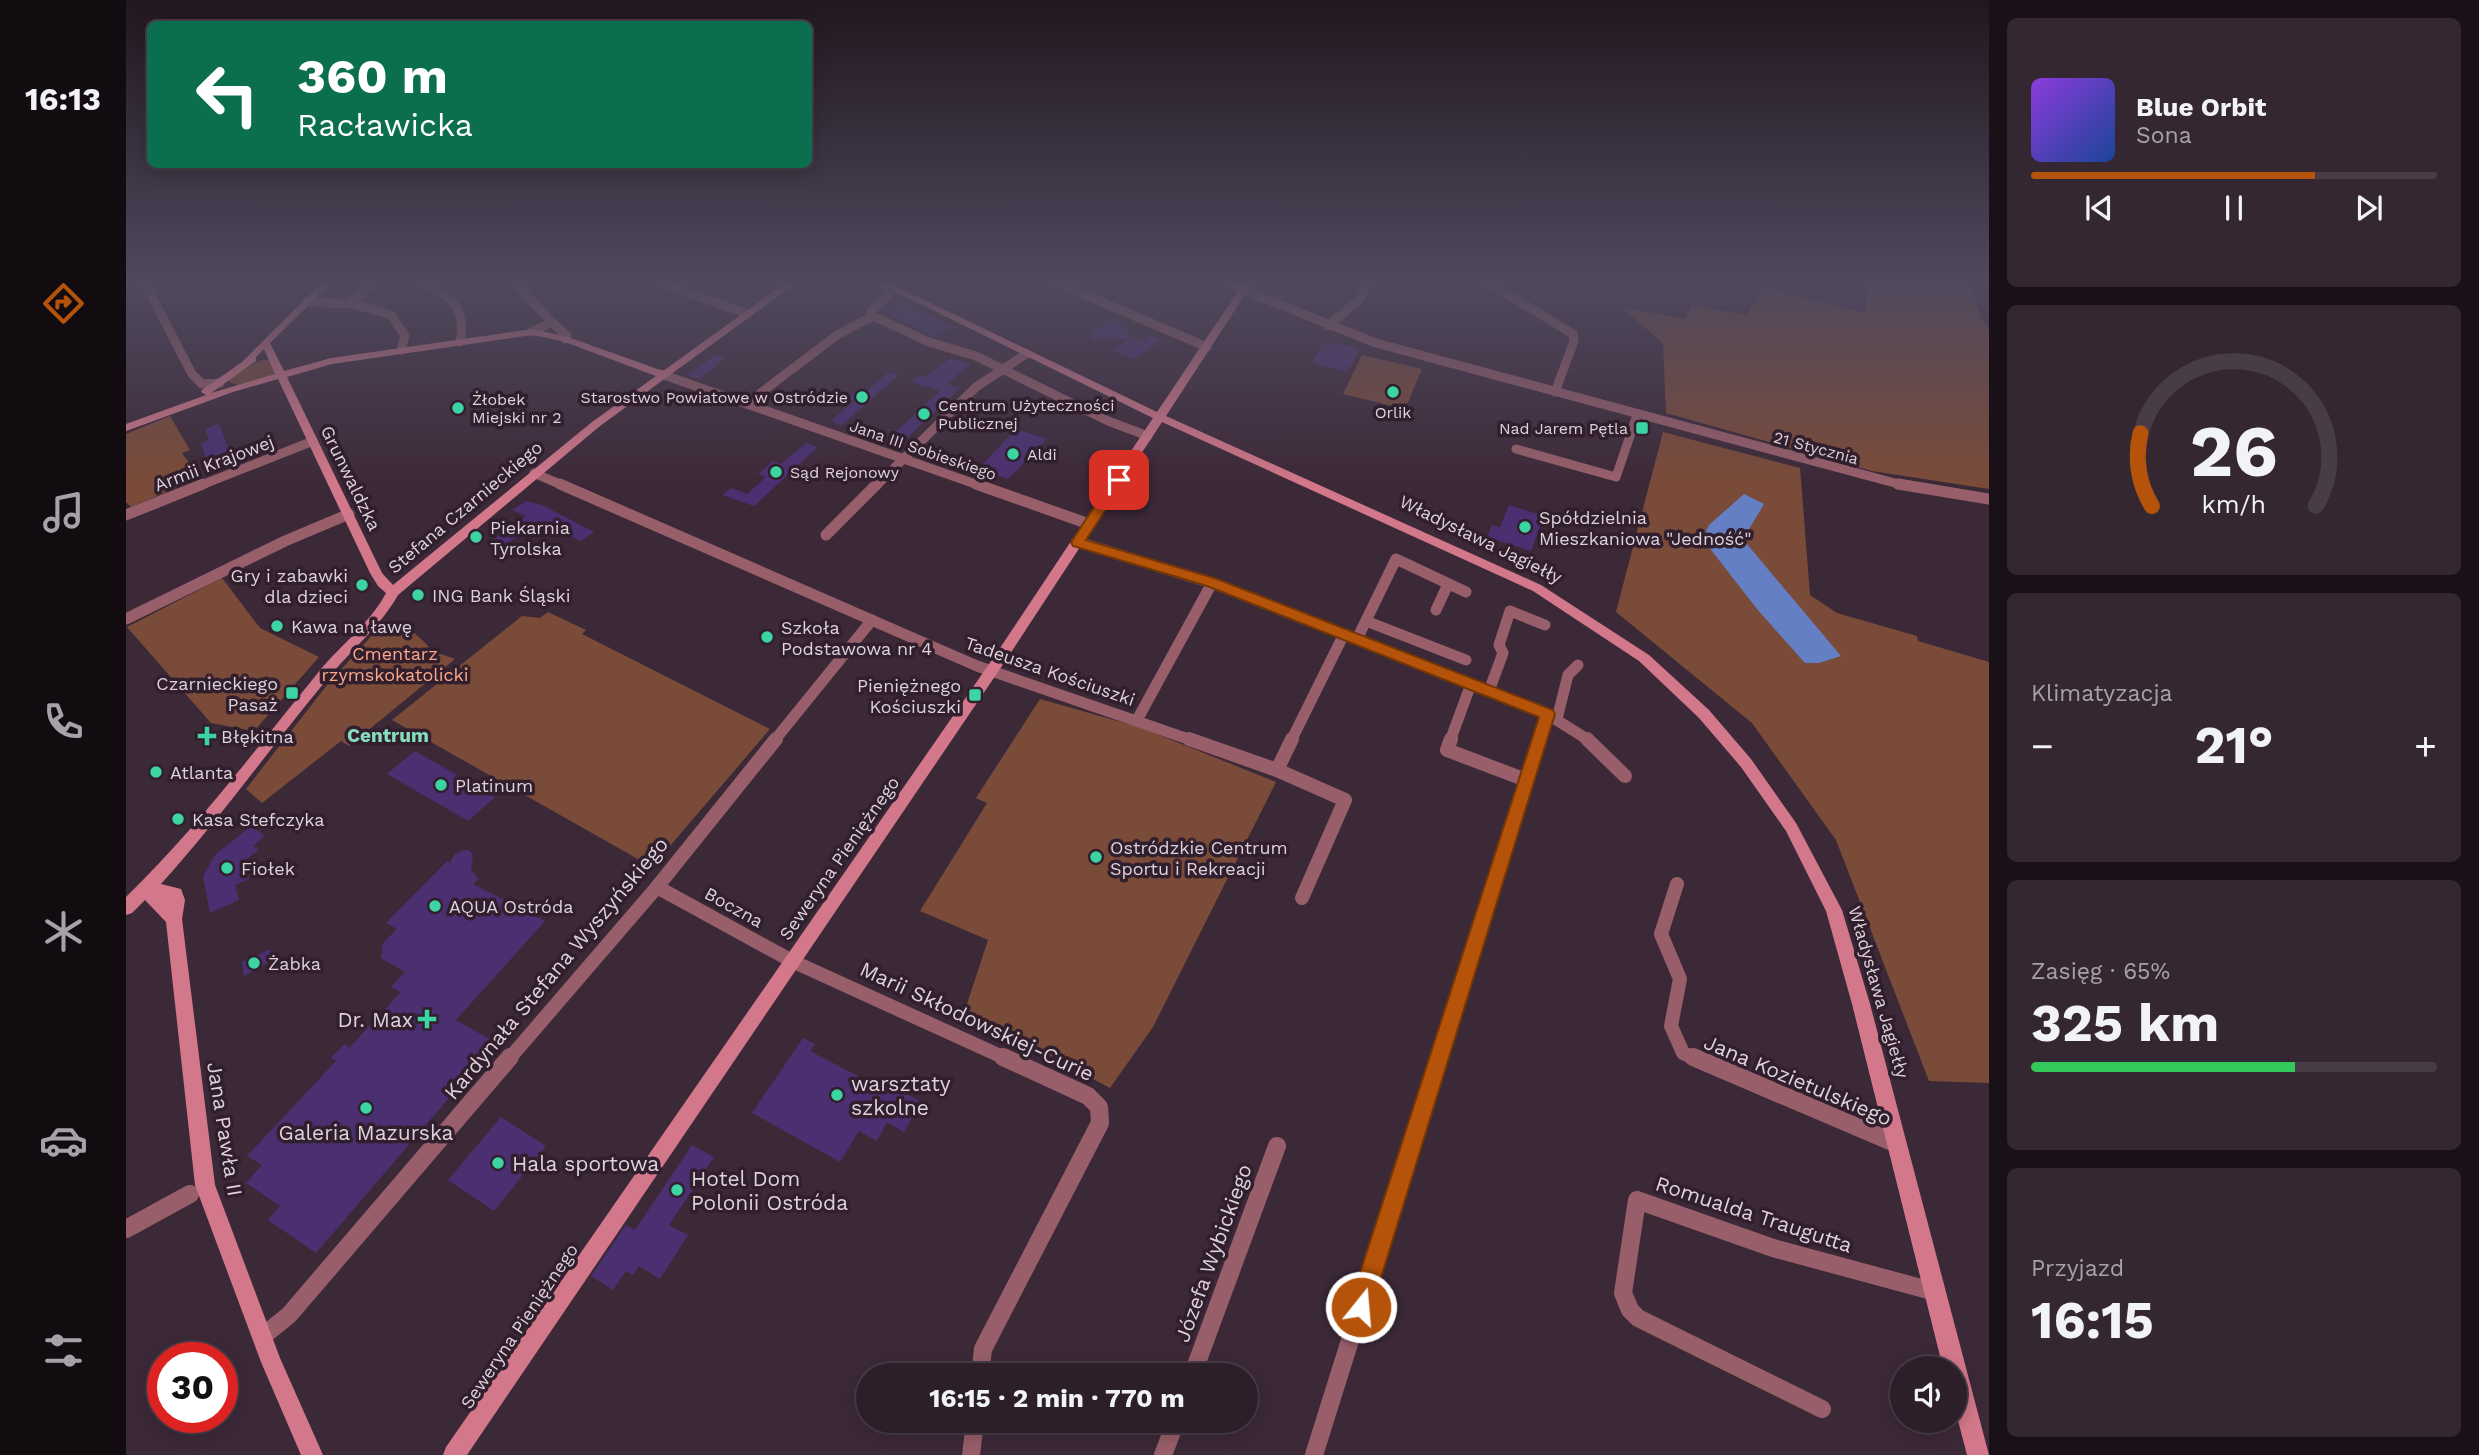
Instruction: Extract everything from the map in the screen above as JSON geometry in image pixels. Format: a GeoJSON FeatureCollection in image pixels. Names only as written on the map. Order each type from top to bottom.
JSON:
{"type":"FeatureCollection","features":[{"type":"Feature","properties":{"kind":"street"},"geometry":{"type":"LineString","coordinates":[[179,349],[203,389]]}},
{"type":"Feature","properties":{"kind":"street"},"geometry":{"type":"LineString","coordinates":[[126,428],[225,386],[260,349]]}},
{"type":"Feature","properties":{"kind":"street"},"geometry":{"type":"LineString","coordinates":[[246,361],[270,356],[268,349]]}},
{"type":"Feature","properties":{"kind":"street"},"geometry":{"type":"LineString","coordinates":[[177,408],[203,389],[282,375],[331,361],[409,349]]}},
{"type":"Feature","properties":{"kind":"street"},"geometry":{"type":"LineString","coordinates":[[592,349],[662,374]]}},
{"type":"Feature","properties":{"kind":"street","name":"Stefana Czarnieckiego"},"geometry":{"type":"LineString","coordinates":[[126,908],[228,800],[326,672],[383,609],[393,592],[534,473],[698,349]]}},
{"type":"Feature","properties":{"kind":"street"},"geometry":{"type":"LineString","coordinates":[[746,404],[818,349]]}},
{"type":"Feature","properties":{"kind":"street"},"geometry":{"type":"LineString","coordinates":[[952,349],[976,356],[1108,421],[1148,436]]}},
{"type":"Feature","properties":{"kind":"street","name":"Władysława Jagiełły"},"geometry":{"type":"LineString","coordinates":[[1017,349],[1160,417],[1537,587],[1644,658],[1704,714],[1746,763],[1791,827],[1834,910],[1950,1356]]}},
{"type":"Feature","properties":{"kind":"street","name":"Seweryna Pieniężnego"},"geometry":{"type":"LineString","coordinates":[[454,1455],[991,671],[1206,349]]}},
{"type":"Feature","properties":{"kind":"street","name":"21 Stycznia"},"geometry":{"type":"LineString","coordinates":[[1393,349],[1637,415],[1662,418],[1898,480],[1989,499]]}},
{"type":"Feature","properties":{"kind":"street"},"geometry":{"type":"LineString","coordinates":[[1555,393],[1568,349]]}},
{"type":"Feature","properties":{"kind":"street"},"geometry":{"type":"LineString","coordinates":[[826,535],[976,387],[1027,354]]}},
{"type":"Feature","properties":{"kind":"street","name":"Grunwaldzka"},"geometry":{"type":"LineString","coordinates":[[270,356],[276,360],[382,583],[393,592]]}},
{"type":"Feature","properties":{"kind":"street","name":"Jana III Sobieskiego"},"geometry":{"type":"LineString","coordinates":[[662,374],[1089,524]]}},
{"type":"Feature","properties":{"kind":"street"},"geometry":{"type":"LineString","coordinates":[[1516,449],[1616,477],[1637,415]]}},
{"type":"Feature","properties":{"kind":"street","name":"Armii Krajowej"},"geometry":{"type":"LineString","coordinates":[[126,515],[313,441]]}},
{"type":"Feature","properties":{"kind":"street","name":"Tadeusza Kościuszki"},"geometry":{"type":"LineString","coordinates":[[534,473],[991,671],[1277,770],[1345,800],[1302,898]]}},
{"type":"Feature","properties":{"kind":"street"},"geometry":{"type":"LineString","coordinates":[[126,619],[285,541],[349,514]]}},
{"type":"Feature","properties":{"kind":"street"},"geometry":{"type":"LineString","coordinates":[[1078,542],[1212,583],[1552,716],[1602,748],[1625,776]]}},
{"type":"Feature","properties":{"kind":"street"},"geometry":{"type":"LineString","coordinates":[[1357,639],[1396,559],[1466,592]]}},
{"type":"Feature","properties":{"kind":"street"},"geometry":{"type":"LineString","coordinates":[[1137,720],[1212,583]]}},
{"type":"Feature","properties":{"kind":"street"},"geometry":{"type":"LineString","coordinates":[[1436,610],[1448,584]]}},
{"type":"Feature","properties":{"kind":"street"},"geometry":{"type":"LineString","coordinates":[[1489,691],[1503,653],[1499,645],[1510,611],[1545,625]]}},
{"type":"Feature","properties":{"kind":"street","name":"Kardynała Stefana Wyszyńskiego"},"geometry":{"type":"LineString","coordinates":[[263,1336],[289,1315],[657,887],[872,620]]}},
{"type":"Feature","properties":{"kind":"street"},"geometry":{"type":"LineString","coordinates":[[1366,621],[1466,660]]}},
{"type":"Feature","properties":{"kind":"street"},"geometry":{"type":"LineString","coordinates":[[1277,770],[1344,634]]}},
{"type":"Feature","properties":{"kind":"street"},"geometry":{"type":"LineString","coordinates":[[1314,1455],[1527,780],[1568,675],[1578,665]]}},
{"type":"Feature","properties":{"kind":"street"},"geometry":{"type":"LineString","coordinates":[[1471,684],[1447,750],[1527,780]]}},
{"type":"Feature","properties":{"kind":"street","name":"Jana Kozietulskiego"},"geometry":{"type":"LineString","coordinates":[[1677,884],[1661,934],[1680,979],[1671,1026],[1683,1053],[1897,1144]]}},
{"type":"Feature","properties":{"kind":"street","name":"Boczna"},"geometry":{"type":"LineString","coordinates":[[657,887],[792,961]]}},
{"type":"Feature","properties":{"kind":"street","name":"Jana Pawła II"},"geometry":{"type":"LineString","coordinates":[[147,888],[153,899],[174,919],[205,1185],[218,1226],[312,1455]]}},
{"type":"Feature","properties":{"kind":"street","name":"Marii Skłodowskiej-Curie"},"geometry":{"type":"LineString","coordinates":[[792,961],[1088,1096],[1099,1107],[1100,1123],[983,1349],[981,1363]]}},
{"type":"Feature","properties":{"kind":"street","name":"Józefa Wybickiego"},"geometry":{"type":"LineString","coordinates":[[1197,1363],[1277,1146]]}},
{"type":"Feature","properties":{"kind":"street"},"geometry":{"type":"LineString","coordinates":[[126,1230],[190,1194]]}},
{"type":"Feature","properties":{"kind":"street","name":"Romualda Traugutta"},"geometry":{"type":"LineString","coordinates":[[1822,1409],[1638,1318],[1630,1310],[1623,1293],[1637,1200],[1773,1248],[1932,1291]]}},
{"type":"Feature","properties":{"kind":"street","name":"Władysława Jagiełły"},"geometry":{"type":"LineString","coordinates":[[1967,1416],[1978,1455]]}},
{"type":"Feature","properties":{"kind":"street"},"geometry":{"type":"LineString","coordinates":[[971,1455],[974,1433]]}},
{"type":"Feature","properties":{"kind":"street"},"geometry":{"type":"LineString","coordinates":[[1163,1455],[1171,1433]]}},
{"type":"Feature","properties":{"kind":"green space"},"geometry":{"type":"Polygon","coordinates":[[[1663,349],[1989,349],[1989,489],[1872,471],[1666,413],[1663,349]]]}},
{"type":"Feature","properties":{"kind":"green space"},"geometry":{"type":"Polygon","coordinates":[[[1362,355],[1422,369],[1405,409],[1343,394],[1362,355]]]}},
{"type":"Feature","properties":{"kind":"green space"},"geometry":{"type":"Polygon","coordinates":[[[261,360],[270,360],[276,370],[274,374],[241,386],[229,382],[229,378],[261,360]]]}},
{"type":"Feature","properties":{"kind":"green space"},"geometry":{"type":"Polygon","coordinates":[[[170,416],[190,450],[182,453],[200,478],[131,507],[126,502],[126,434],[170,416]]]}},
{"type":"Feature","properties":{"kind":"green space"},"geometry":{"type":"Polygon","coordinates":[[[1663,432],[1800,468],[1810,595],[1837,613],[1917,636],[1918,641],[1989,662],[1989,1083],[1929,1081],[1836,840],[1752,723],[1616,612],[1663,432]]]}},
{"type":"Feature","properties":{"kind":"green space"},"geometry":{"type":"Polygon","coordinates":[[[222,578],[260,628],[319,657],[254,731],[211,723],[127,627],[222,578]]]}},
{"type":"Feature","properties":{"kind":"green space"},"geometry":{"type":"Polygon","coordinates":[[[548,612],[586,630],[582,634],[770,729],[652,867],[392,720],[522,616],[540,618],[548,612]]]}},
{"type":"Feature","properties":{"kind":"green space","name":"Cmentarz rzymskokatolicki"},"geometry":{"type":"Polygon","coordinates":[[[386,620],[410,630],[434,651],[455,659],[349,746],[341,741],[262,803],[246,789],[327,685],[386,620]]]}},
{"type":"Feature","properties":{"kind":"green space","name":"Ostródzkie Centrum Sportu i Rekreacji"},"geometry":{"type":"Polygon","coordinates":[[[1040,699],[1142,728],[1276,782],[1153,1027],[1110,1088],[965,1010],[988,940],[920,911],[987,803],[976,798],[1040,699]]]}},
{"type":"Feature","properties":{"kind":"water"},"geometry":{"type":"Polygon","coordinates":[[[1744,494],[1764,504],[1748,531],[1746,543],[1841,656],[1819,663],[1805,663],[1757,609],[1708,546],[1705,534],[1709,525],[1744,494]]]}},
{"type":"Feature","properties":{"kind":"building"},"geometry":{"type":"Polygon","coordinates":[[[1114,349],[1149,349],[1133,359],[1114,349]]]}},
{"type":"Feature","properties":{"kind":"building"},"geometry":{"type":"Polygon","coordinates":[[[1320,349],[1359,349],[1348,372],[1312,363],[1320,349]]]}},
{"type":"Feature","properties":{"kind":"building"},"geometry":{"type":"Polygon","coordinates":[[[715,355],[725,358],[700,379],[687,375],[715,355]]]}},
{"type":"Feature","properties":{"kind":"building","name":"Centrum Użyteczności Publicznej"},"geometry":{"type":"Polygon","coordinates":[[[951,358],[970,364],[947,384],[960,388],[895,449],[883,444],[940,391],[911,382],[918,375],[926,377],[951,358]]]}},
{"type":"Feature","properties":{"kind":"building","name":"Starostwo Powiatowe w Ostródzie"},"geometry":{"type":"Polygon","coordinates":[[[888,372],[899,375],[842,425],[831,421],[854,401],[846,399],[859,388],[867,391],[888,372]]]}},
{"type":"Feature","properties":{"kind":"building"},"geometry":{"type":"Polygon","coordinates":[[[219,424],[232,457],[208,464],[201,443],[209,440],[205,429],[219,424]]]}},
{"type":"Feature","properties":{"kind":"building","name":"Aldi"},"geometry":{"type":"Polygon","coordinates":[[[1016,429],[1047,439],[1008,479],[978,469],[1016,429]]]}},
{"type":"Feature","properties":{"kind":"building","name":"Sąd Rejonowy"},"geometry":{"type":"Polygon","coordinates":[[[806,443],[818,447],[754,506],[722,495],[731,488],[747,494],[766,477],[758,474],[773,461],[781,464],[806,443]]]}},
{"type":"Feature","properties":{"kind":"building"},"geometry":{"type":"Polygon","coordinates":[[[526,501],[542,505],[594,532],[581,541],[537,521],[503,547],[491,541],[526,516],[512,510],[526,501]]]}},
{"type":"Feature","properties":{"kind":"building","name":"Spółdzielnia Mieszkaniowa \"Jedność\""},"geometry":{"type":"Polygon","coordinates":[[[1509,505],[1544,516],[1531,551],[1487,537],[1492,525],[1500,527],[1509,505]]]}},
{"type":"Feature","properties":{"kind":"building","name":"Platinum"},"geometry":{"type":"Polygon","coordinates":[[[415,751],[495,797],[468,821],[387,774],[415,751]]]}},
{"type":"Feature","properties":{"kind":"building","name":"Fiołek"},"geometry":{"type":"Polygon","coordinates":[[[251,826],[265,836],[253,846],[259,850],[245,860],[249,879],[235,885],[239,900],[210,913],[203,876],[215,855],[251,826]]]}},
{"type":"Feature","properties":{"kind":"building","name":"Galeria Mazurska"},"geometry":{"type":"Polygon","coordinates":[[[469,850],[473,855],[471,869],[478,879],[473,884],[545,921],[456,1020],[496,1043],[316,1253],[268,1220],[280,1206],[246,1183],[262,1165],[247,1156],[336,1061],[331,1058],[344,1044],[349,1048],[401,992],[391,987],[405,972],[381,958],[383,943],[397,929],[386,923],[447,861],[450,863],[454,855],[469,850]]]}},
{"type":"Feature","properties":{"kind":"building","name":"Żabka"},"geometry":{"type":"Polygon","coordinates":[[[270,949],[272,960],[244,976],[242,962],[270,949]]]}},
{"type":"Feature","properties":{"kind":"building","name":"warsztaty szkolne"},"geometry":{"type":"Polygon","coordinates":[[[803,1038],[815,1044],[810,1051],[883,1089],[886,1083],[921,1102],[904,1132],[887,1122],[877,1141],[859,1131],[840,1162],[752,1113],[803,1038]]]}},
{"type":"Feature","properties":{"kind":"building","name":"Hala sportowa"},"geometry":{"type":"Polygon","coordinates":[[[501,1117],[546,1146],[494,1211],[448,1180],[501,1117]]]}},
{"type":"Feature","properties":{"kind":"building","name":"Hotel Dom Polonii Ostróda"},"geometry":{"type":"Polygon","coordinates":[[[692,1145],[714,1157],[669,1225],[688,1235],[660,1279],[639,1266],[633,1275],[626,1271],[613,1290],[591,1276],[626,1225],[635,1230],[692,1145]]]}},
{"type":"Feature","properties":{"kind":"place","name":"Orlik"},"geometry":{"type":"Point","coordinates":[1393,392]}},
{"type":"Feature","properties":{"kind":"place","name":"Starostwo Powiatowe w Ostródzie"},"geometry":{"type":"Point","coordinates":[862,397]}},
{"type":"Feature","properties":{"kind":"place","name":"Żłobek Miejski nr 2"},"geometry":{"type":"Point","coordinates":[458,408]}},
{"type":"Feature","properties":{"kind":"place","name":"Centrum Użyteczności Publicznej"},"geometry":{"type":"Point","coordinates":[924,414]}},
{"type":"Feature","properties":{"kind":"place","name":"Nad Jarem Pętla"},"geometry":{"type":"Point","coordinates":[1642,428]}},
{"type":"Feature","properties":{"kind":"place","name":"Aldi"},"geometry":{"type":"Point","coordinates":[1013,454]}},
{"type":"Feature","properties":{"kind":"place","name":"Sąd Rejonowy"},"geometry":{"type":"Point","coordinates":[776,472]}},
{"type":"Feature","properties":{"kind":"place","name":"Spółdzielnia Mieszkaniowa \"Jedność\""},"geometry":{"type":"Point","coordinates":[1525,527]}},
{"type":"Feature","properties":{"kind":"place","name":"Piekarnia Tyrolska"},"geometry":{"type":"Point","coordinates":[476,537]}},
{"type":"Feature","properties":{"kind":"place","name":"Gry i zabawki dla dzieci"},"geometry":{"type":"Point","coordinates":[362,585]}},
{"type":"Feature","properties":{"kind":"place","name":"ING Bank Śląski"},"geometry":{"type":"Point","coordinates":[418,595]}},
{"type":"Feature","properties":{"kind":"place","name":"Kawa na ławę"},"geometry":{"type":"Point","coordinates":[277,626]}},
{"type":"Feature","properties":{"kind":"place","name":"Szkoła Podstawowa nr 4"},"geometry":{"type":"Point","coordinates":[767,637]}},
{"type":"Feature","properties":{"kind":"place","name":"Czarnieckiego Pasaż"},"geometry":{"type":"Point","coordinates":[292,693]}},
{"type":"Feature","properties":{"kind":"place","name":"Pieniężnego Kościuszki"},"geometry":{"type":"Point","coordinates":[975,695]}},
{"type":"Feature","properties":{"kind":"place","name":"Błękitna"},"geometry":{"type":"Point","coordinates":[207,736]}},
{"type":"Feature","properties":{"kind":"place","name":"Atlanta"},"geometry":{"type":"Point","coordinates":[156,772]}},
{"type":"Feature","properties":{"kind":"place","name":"Platinum"},"geometry":{"type":"Point","coordinates":[441,785]}},
{"type":"Feature","properties":{"kind":"place","name":"Kasa Stefczyka"},"geometry":{"type":"Point","coordinates":[178,819]}},
{"type":"Feature","properties":{"kind":"place","name":"Ostródzkie Centrum Sportu i Rekreacji"},"geometry":{"type":"Point","coordinates":[1096,857]}},
{"type":"Feature","properties":{"kind":"place","name":"Fiołek"},"geometry":{"type":"Point","coordinates":[227,868]}},
{"type":"Feature","properties":{"kind":"place","name":"AQUA Ostróda"},"geometry":{"type":"Point","coordinates":[435,906]}},
{"type":"Feature","properties":{"kind":"place","name":"Żabka"},"geometry":{"type":"Point","coordinates":[254,963]}},
{"type":"Feature","properties":{"kind":"place","name":"Dr. Max"},"geometry":{"type":"Point","coordinates":[427,1019]}},
{"type":"Feature","properties":{"kind":"place","name":"warsztaty szkolne"},"geometry":{"type":"Point","coordinates":[837,1095]}},
{"type":"Feature","properties":{"kind":"place","name":"Galeria Mazurska"},"geometry":{"type":"Point","coordinates":[366,1108]}},
{"type":"Feature","properties":{"kind":"place","name":"Hala sportowa"},"geometry":{"type":"Point","coordinates":[498,1163]}},
{"type":"Feature","properties":{"kind":"place","name":"Hotel Dom Polonii Ostróda"},"geometry":{"type":"Point","coordinates":[677,1190]}},
{"type":"Feature","properties":{"kind":"district","name":"Centrum"},"geometry":{"type":"Point","coordinates":[388,735]}},
{"type":"Feature","properties":{"kind":"route"},"geometry":{"type":"LineString","coordinates":[[1119,480],[1078,542],[1212,583],[1547,714],[1361,1307]]}}]}
